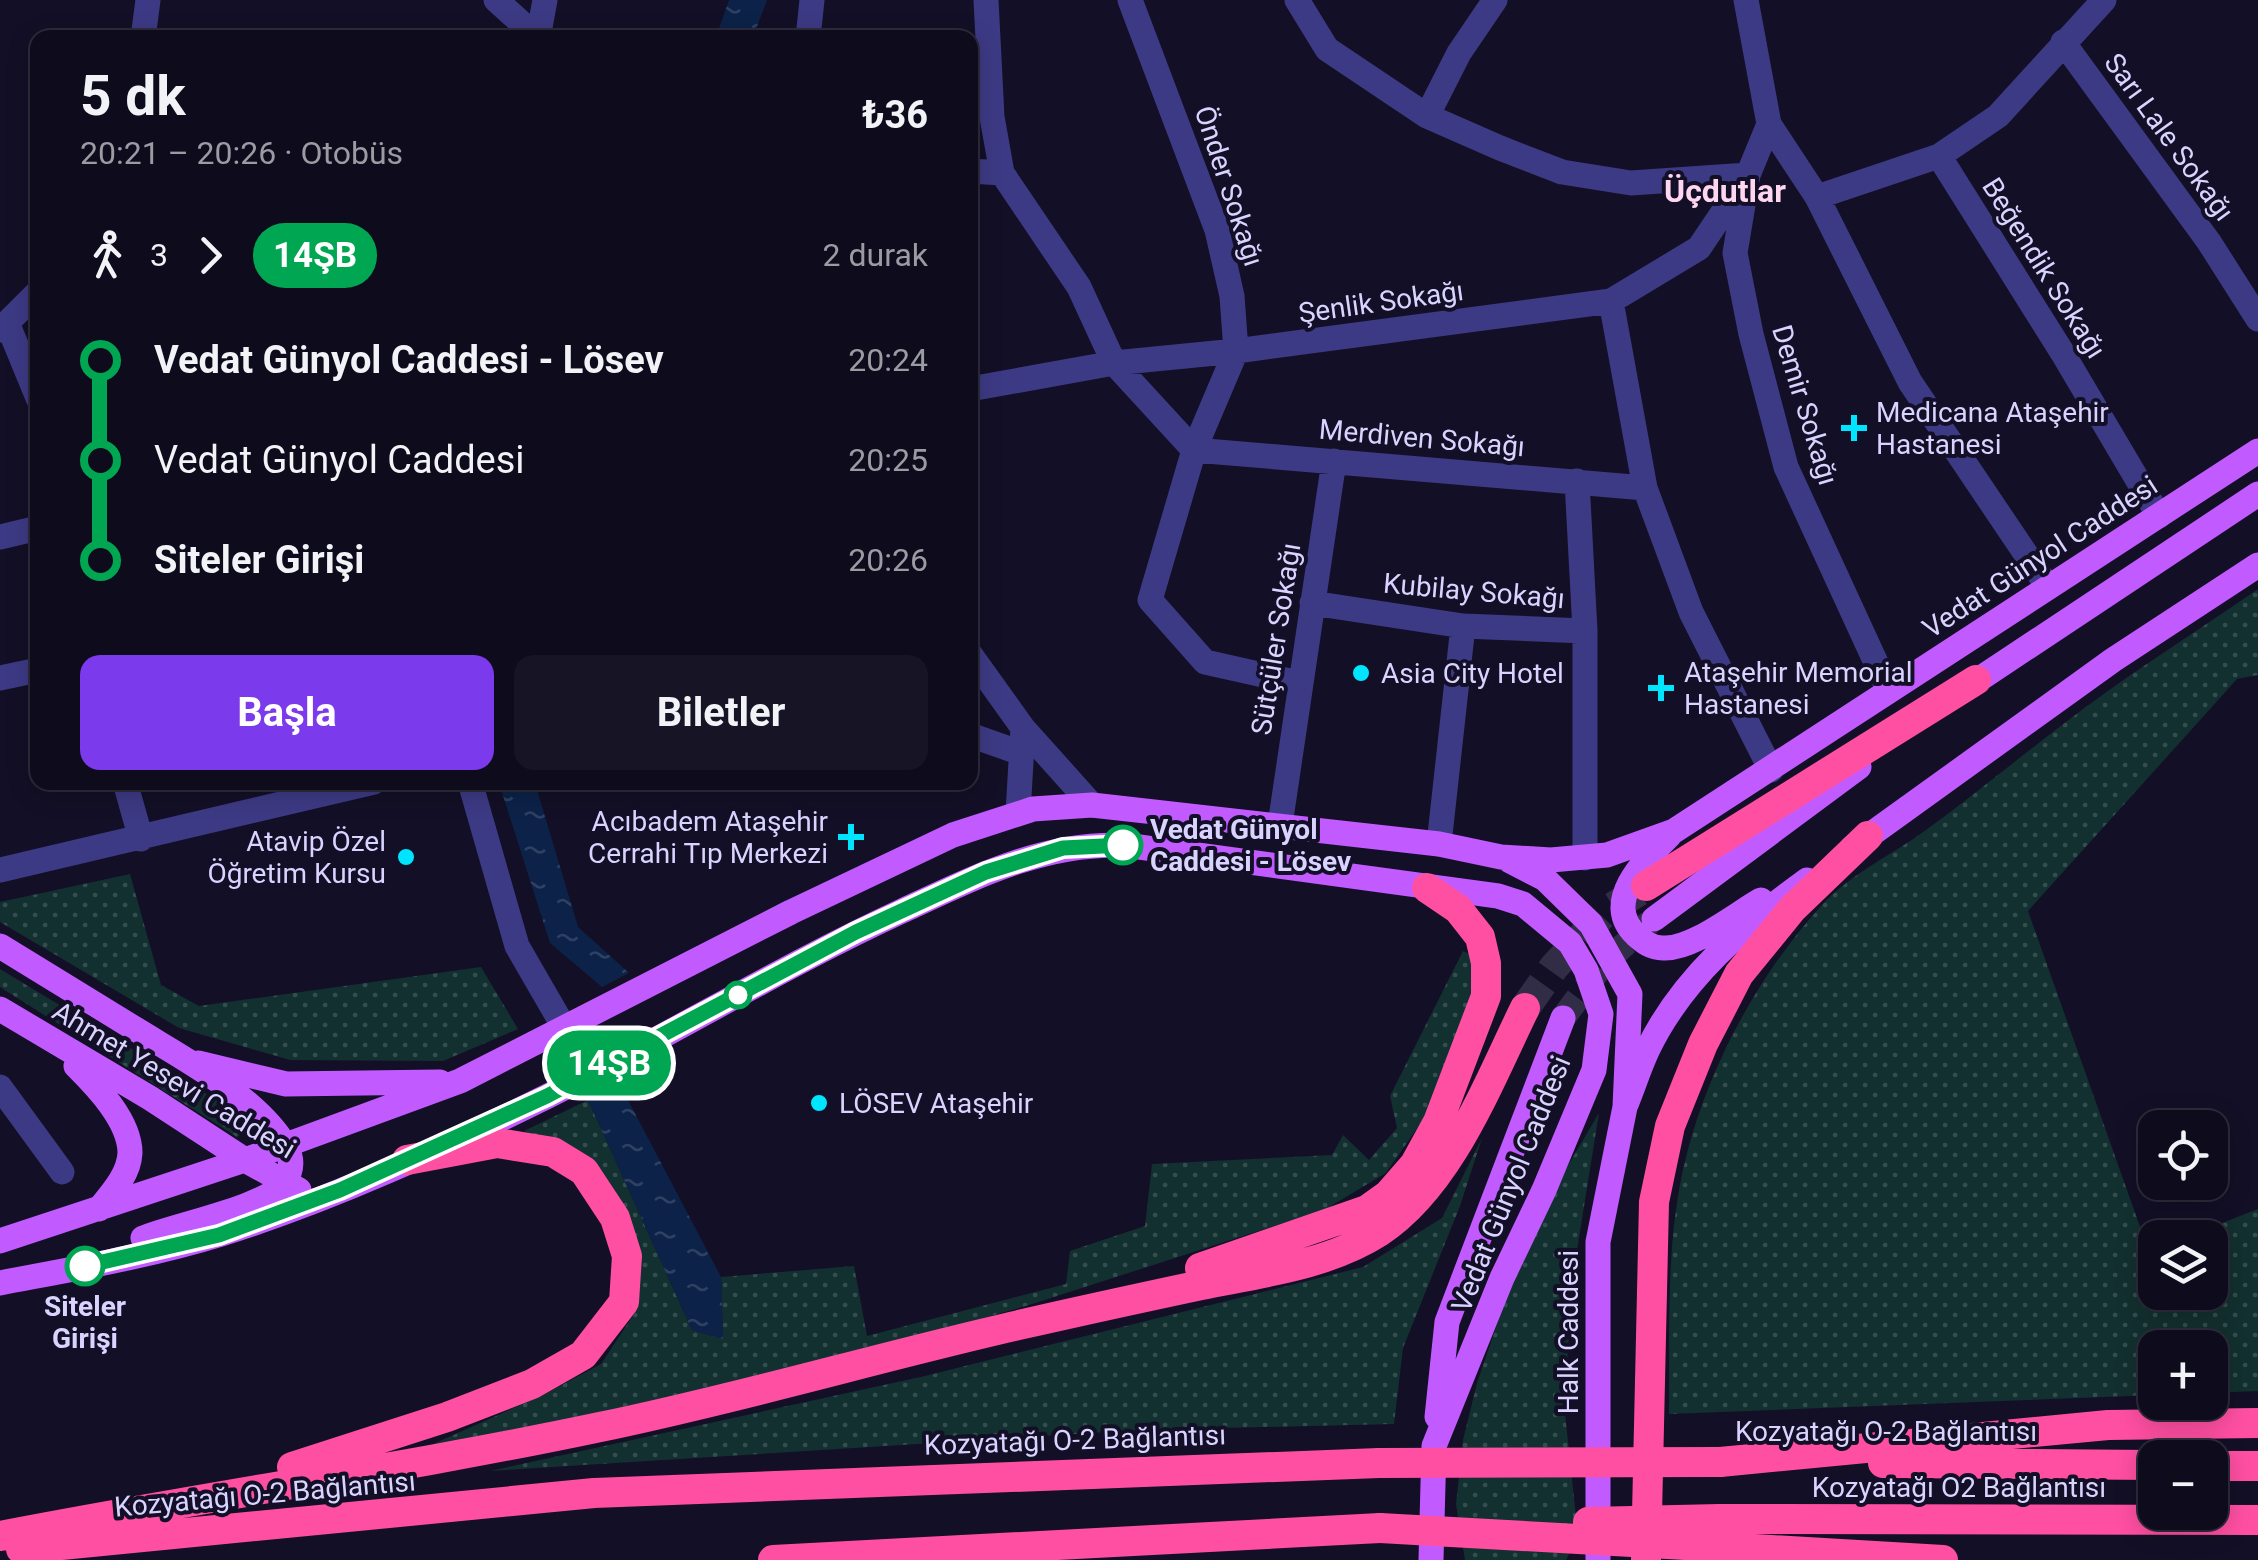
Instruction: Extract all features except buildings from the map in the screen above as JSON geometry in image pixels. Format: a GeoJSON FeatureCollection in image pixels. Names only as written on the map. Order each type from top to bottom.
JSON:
{"type":"FeatureCollection","features":[{"type":"Feature","properties":{"kind":"highway"},"geometry":{"type":"LineString","coordinates":[[1646,886],[1976,680]]}},
{"type":"Feature","properties":{"kind":"highway"},"geometry":{"type":"LineString","coordinates":[[1646,1560],[1654,1202],[1670,1126],[1703,1044],[1739,974],[1792,909],[1868,836]]}},
{"type":"Feature","properties":{"kind":"highway"},"geometry":{"type":"LineString","coordinates":[[1016,1326],[1277,1244],[1367,1210],[1388,1194],[1415,1164],[1438,1122],[1486,996],[1486,963],[1480,936],[1458,909],[1427,888]]}},
{"type":"Feature","properties":{"kind":"highway"},"geometry":{"type":"LineString","coordinates":[[0,1536],[166,1503],[414,1464],[605,1426],[1346,1250],[1403,1215],[1430,1186],[1463,1130],[1524,1008]]}},
{"type":"Feature","properties":{"kind":"highway"},"geometry":{"type":"LineString","coordinates":[[166,1503],[340,1454],[532,1384],[583,1355],[624,1302],[627,1256],[615,1218],[584,1171],[553,1152],[497,1143],[407,1160]]}},
{"type":"Feature","properties":{"kind":"highway"},"geometry":{"type":"LineString","coordinates":[[1720,1462],[2108,1425],[2258,1423]]}},
{"type":"Feature","properties":{"kind":"highway","name":"Kozyatağı O-2 Bağlantısı"},"geometry":{"type":"LineString","coordinates":[[0,1551],[594,1493],[1379,1463],[2138,1466]]}},
{"type":"Feature","properties":{"kind":"highway"},"geometry":{"type":"LineString","coordinates":[[2228,1466],[2258,1466]]}},
{"type":"Feature","properties":{"kind":"highway","name":"Kozyatağı O2 Bağlantısı"},"geometry":{"type":"LineString","coordinates":[[1720,1533],[2258,1520]]}},
{"type":"Feature","properties":{"kind":"highway"},"geometry":{"type":"LineString","coordinates":[[773,1560],[1380,1528],[1720,1533],[1943,1560]]}},
{"type":"Feature","properties":{"kind":"main road","name":"Vedat Günyol Caddesi"},"geometry":{"type":"LineString","coordinates":[[245,1160],[460,1082],[790,912],[953,835],[1018,813],[1092,805],[1439,844],[1501,857],[1607,855],[1674,831],[2258,451]]}},
{"type":"Feature","properties":{"kind":"main road"},"geometry":{"type":"LineString","coordinates":[[1654,919],[1976,680],[2258,494]]}},
{"type":"Feature","properties":{"kind":"main road"},"geometry":{"type":"LineString","coordinates":[[1625,1108],[1649,1047],[1706,964],[1765,910],[2113,660],[2258,565]]}},
{"type":"Feature","properties":{"kind":"main road"},"geometry":{"type":"LineString","coordinates":[[1674,831],[1635,874],[1625,892],[1623,908],[1628,927],[1647,945],[1664,949],[1690,943],[1868,836]]}},
{"type":"Feature","properties":{"kind":"main road","name":"Vedat Günyol Caddesi"},"geometry":{"type":"LineString","coordinates":[[318,1199],[547,1096],[856,932],[986,872],[1063,848],[1120,845],[1498,896],[1524,904],[1570,943],[1586,970],[1601,1014],[1594,1070],[1502,1278],[1434,1446],[1431,1560]]}},
{"type":"Feature","properties":{"kind":"main road"},"geometry":{"type":"LineString","coordinates":[[1501,857],[1545,879],[1568,899],[1591,924],[1614,960],[1630,994],[1625,1108]]}},
{"type":"Feature","properties":{"kind":"main road","name":"Ahmet Yesevi Caddesi"},"geometry":{"type":"LineString","coordinates":[[0,946],[241,1099],[285,1145]]}},
{"type":"Feature","properties":{"kind":"main road","name":"Ahmet Yesevi Caddesi"},"geometry":{"type":"LineString","coordinates":[[0,1009],[245,1160],[318,1199]]}},
{"type":"Feature","properties":{"kind":"main road"},"geometry":{"type":"LineString","coordinates":[[1434,1446],[1447,1322],[1563,1018]]}},
{"type":"Feature","properties":{"kind":"main road"},"geometry":{"type":"LineString","coordinates":[[48,1038],[98,1088],[120,1119],[130,1153],[121,1180],[100,1209]]}},
{"type":"Feature","properties":{"kind":"main road"},"geometry":{"type":"LineString","coordinates":[[185,1060],[286,1084],[460,1082]]}},
{"type":"Feature","properties":{"kind":"main road","name":"Halk Caddesi"},"geometry":{"type":"LineString","coordinates":[[1598,1560],[1598,1242],[1625,1108]]}},
{"type":"Feature","properties":{"kind":"main road"},"geometry":{"type":"LineString","coordinates":[[70,1270],[151,1234],[268,1196],[285,1182],[290,1172],[292,1159],[285,1145]]}},
{"type":"Feature","properties":{"kind":"main road"},"geometry":{"type":"LineString","coordinates":[[0,1241],[245,1160]]}},
{"type":"Feature","properties":{"kind":"main road"},"geometry":{"type":"LineString","coordinates":[[0,1284],[219,1235],[318,1199]]}},
{"type":"Feature","properties":{"kind":"street"},"geometry":{"type":"LineString","coordinates":[[144,30],[148,0]]}},
{"type":"Feature","properties":{"kind":"street"},"geometry":{"type":"LineString","coordinates":[[496,0],[530,30]]}},
{"type":"Feature","properties":{"kind":"street"},"geometry":{"type":"LineString","coordinates":[[524,0],[535,30]]}},
{"type":"Feature","properties":{"kind":"street"},"geometry":{"type":"LineString","coordinates":[[539,30],[545,0]]}},
{"type":"Feature","properties":{"kind":"street"},"geometry":{"type":"LineString","coordinates":[[809,30],[812,0]]}},
{"type":"Feature","properties":{"kind":"street"},"geometry":{"type":"LineString","coordinates":[[986,0],[992,117],[1002,172],[1079,287],[1114,363],[1194,450]]}},
{"type":"Feature","properties":{"kind":"street","name":"Önder Sokağı"},"geometry":{"type":"LineString","coordinates":[[1130,0],[1217,230],[1232,296],[1236,351],[1194,450],[1150,600],[1205,662],[1299,683]]}},
{"type":"Feature","properties":{"kind":"street"},"geometry":{"type":"LineString","coordinates":[[1297,0],[1327,49],[1427,116],[1562,172],[1630,182],[1748,175]]}},
{"type":"Feature","properties":{"kind":"street"},"geometry":{"type":"LineString","coordinates":[[1427,116],[1459,53],[1495,0]]}},
{"type":"Feature","properties":{"kind":"street"},"geometry":{"type":"LineString","coordinates":[[1746,0],[1769,124],[1817,198],[1910,382],[2048,587]]}},
{"type":"Feature","properties":{"kind":"street"},"geometry":{"type":"LineString","coordinates":[[1817,198],[1939,156],[1998,116],[2104,0]]}},
{"type":"Feature","properties":{"kind":"street","name":"Sarı Lale Sokağı"},"geometry":{"type":"LineString","coordinates":[[2063,42],[2208,242],[2258,319]]}},
{"type":"Feature","properties":{"kind":"street","name":"Demir Sokağı"},"geometry":{"type":"LineString","coordinates":[[1769,124],[1748,175],[1734,253],[1751,334],[1786,468],[1889,691]]}},
{"type":"Feature","properties":{"kind":"street","name":"Beğendik Sokağı"},"geometry":{"type":"LineString","coordinates":[[1939,156],[2159,516]]}},
{"type":"Feature","properties":{"kind":"street"},"geometry":{"type":"LineString","coordinates":[[978,171],[1002,172]]}},
{"type":"Feature","properties":{"kind":"street","name":"Şenlik Sokağı"},"geometry":{"type":"LineString","coordinates":[[978,388],[1114,363],[1236,351],[1611,301],[1700,248],[1748,175]]}},
{"type":"Feature","properties":{"kind":"street"},"geometry":{"type":"LineString","coordinates":[[30,300],[4,328],[30,382]]}},
{"type":"Feature","properties":{"kind":"street"},"geometry":{"type":"LineString","coordinates":[[1611,301],[1645,488],[1691,612],[1771,770]]}},
{"type":"Feature","properties":{"kind":"street","name":"Merdiven Sokağı"},"geometry":{"type":"LineString","coordinates":[[1194,450],[1645,488]]}},
{"type":"Feature","properties":{"kind":"street","name":"Sütçüler Sokağı"},"geometry":{"type":"LineString","coordinates":[[1280,826],[1334,461]]}},
{"type":"Feature","properties":{"kind":"street"},"geometry":{"type":"LineString","coordinates":[[1576,480],[1585,630]]}},
{"type":"Feature","properties":{"kind":"street"},"geometry":{"type":"LineString","coordinates":[[0,538],[30,530]]}},
{"type":"Feature","properties":{"kind":"street","name":"Kubilay Sokağı"},"geometry":{"type":"LineString","coordinates":[[1312,603],[1463,626],[1585,630],[1585,858]]}},
{"type":"Feature","properties":{"kind":"street"},"geometry":{"type":"LineString","coordinates":[[1439,844],[1463,626]]}},
{"type":"Feature","properties":{"kind":"street"},"geometry":{"type":"LineString","coordinates":[[978,667],[1022,740],[1092,805]]}},
{"type":"Feature","properties":{"kind":"street"},"geometry":{"type":"LineString","coordinates":[[0,678],[30,672]]}},
{"type":"Feature","properties":{"kind":"street"},"geometry":{"type":"LineString","coordinates":[[978,737],[1022,740]]}},
{"type":"Feature","properties":{"kind":"street"},"geometry":{"type":"LineString","coordinates":[[1018,813],[1022,740]]}},
{"type":"Feature","properties":{"kind":"street"},"geometry":{"type":"LineString","coordinates":[[127,790],[141,839]]}},
{"type":"Feature","properties":{"kind":"street"},"geometry":{"type":"LineString","coordinates":[[0,870],[341,790]]}},
{"type":"Feature","properties":{"kind":"street"},"geometry":{"type":"LineString","coordinates":[[472,790],[518,946],[564,1029]]}},
{"type":"Feature","properties":{"kind":"street"},"geometry":{"type":"LineString","coordinates":[[0,1087],[62,1172]]}},
{"type":"Feature","properties":{"kind":"green space"},"geometry":{"type":"Polygon","coordinates":[[[2258,589],[2258,675],[2237,679],[2028,911],[2138,1221],[2138,1310],[2228,1310],[2228,1221],[2258,1209],[2258,1391],[2228,1392],[2228,1330],[2138,1330],[2138,1396],[1669,1414],[1669,1317],[1679,1188],[1708,1089],[1757,992],[1799,932],[1845,884],[1926,830],[2101,696],[2258,589]]]}},
{"type":"Feature","properties":{"kind":"green space"},"geometry":{"type":"Polygon","coordinates":[[[130,874],[161,985],[199,1006],[481,967],[518,1029],[443,1061],[290,1060],[179,1028],[0,922],[0,902],[130,874]]]}},
{"type":"Feature","properties":{"kind":"green space"},"geometry":{"type":"Polygon","coordinates":[[[1463,951],[1474,956],[1473,995],[1427,1114],[1386,1173],[1324,1210],[1026,1306],[848,1356],[566,1420],[433,1444],[543,1395],[601,1364],[638,1308],[638,1258],[620,1199],[575,1155],[524,1131],[588,1100],[692,1330],[723,1339],[721,1277],[854,1266],[867,1336],[1066,1284],[1070,1251],[1145,1226],[1152,1164],[1332,1155],[1343,1135],[1369,1160],[1397,1128],[1390,1096],[1463,951]]]}},
{"type":"Feature","properties":{"kind":"green space"},"geometry":{"type":"Polygon","coordinates":[[[0,969],[256,1124],[237,1137],[0,987],[0,969]]]}},
{"type":"Feature","properties":{"kind":"green space"},"geometry":{"type":"Polygon","coordinates":[[[1599,1113],[1574,1269],[1564,1404],[1578,1536],[1566,1560],[1465,1560],[1456,1504],[1463,1440],[1477,1383],[1528,1233],[1599,1113]]]}},
{"type":"Feature","properties":{"kind":"green space"},"geometry":{"type":"Polygon","coordinates":[[[1482,1138],[1460,1206],[1403,1348],[1394,1424],[1139,1430],[490,1471],[925,1376],[1363,1267],[1442,1218],[1482,1138]]]}},
{"type":"Feature","properties":{"kind":"water"},"geometry":{"type":"Polygon","coordinates":[[[729,0],[767,0],[756,30],[718,30],[729,0]]]}},
{"type":"Feature","properties":{"kind":"water"},"geometry":{"type":"Polygon","coordinates":[[[501,790],[537,790],[578,927],[629,973],[602,987],[550,943],[501,790]]]}},
{"type":"Feature","properties":{"kind":"water"},"geometry":{"type":"Polygon","coordinates":[[[619,1083],[721,1277],[723,1339],[692,1330],[588,1100],[619,1083]]]}},
{"type":"Feature","properties":{"kind":"tunnel"},"geometry":{"type":"LineString","coordinates":[[1525,1008],[1554,967],[1605,912],[1644,888]]}},
{"type":"Feature","properties":{"kind":"tunnel"},"geometry":{"type":"LineString","coordinates":[[1563,1018],[1604,963],[1650,922]]}},
{"type":"Feature","properties":{"kind":"bus line","name":"14ŞB"},"geometry":{"type":"LineString","coordinates":[[85,1266],[219,1235],[340,1190],[547,1096],[856,932],[986,872],[1063,848],[1123,845]]}},
{"type":"Feature","properties":{"kind":"place","name":"Medicana Ataşehir Hastanesi"},"geometry":{"type":"Point","coordinates":[1854,428]}},
{"type":"Feature","properties":{"kind":"place","name":"Asia City Hotel"},"geometry":{"type":"Point","coordinates":[1361,673]}},
{"type":"Feature","properties":{"kind":"place","name":"Ataşehir Memorial Hastanesi"},"geometry":{"type":"Point","coordinates":[1661,688]}},
{"type":"Feature","properties":{"kind":"place","name":"Acıbadem Ataşehir Cerrahi Tıp Merkezi"},"geometry":{"type":"Point","coordinates":[851,837]}},
{"type":"Feature","properties":{"kind":"place","name":"Vedat Günyol Caddesi - Lösev"},"geometry":{"type":"Point","coordinates":[1123,845]}},
{"type":"Feature","properties":{"kind":"place","name":"Atavip Özel Öğretim Kursu"},"geometry":{"type":"Point","coordinates":[406,857]}},
{"type":"Feature","properties":{"kind":"place","name":"LÖSEV Ataşehir"},"geometry":{"type":"Point","coordinates":[819,1103]}},
{"type":"Feature","properties":{"kind":"place","name":"Siteler Girişi"},"geometry":{"type":"Point","coordinates":[85,1266]}},
{"type":"Feature","properties":{"kind":"district","name":"Üçdutlar"},"geometry":{"type":"Point","coordinates":[1725,191]}}]}
